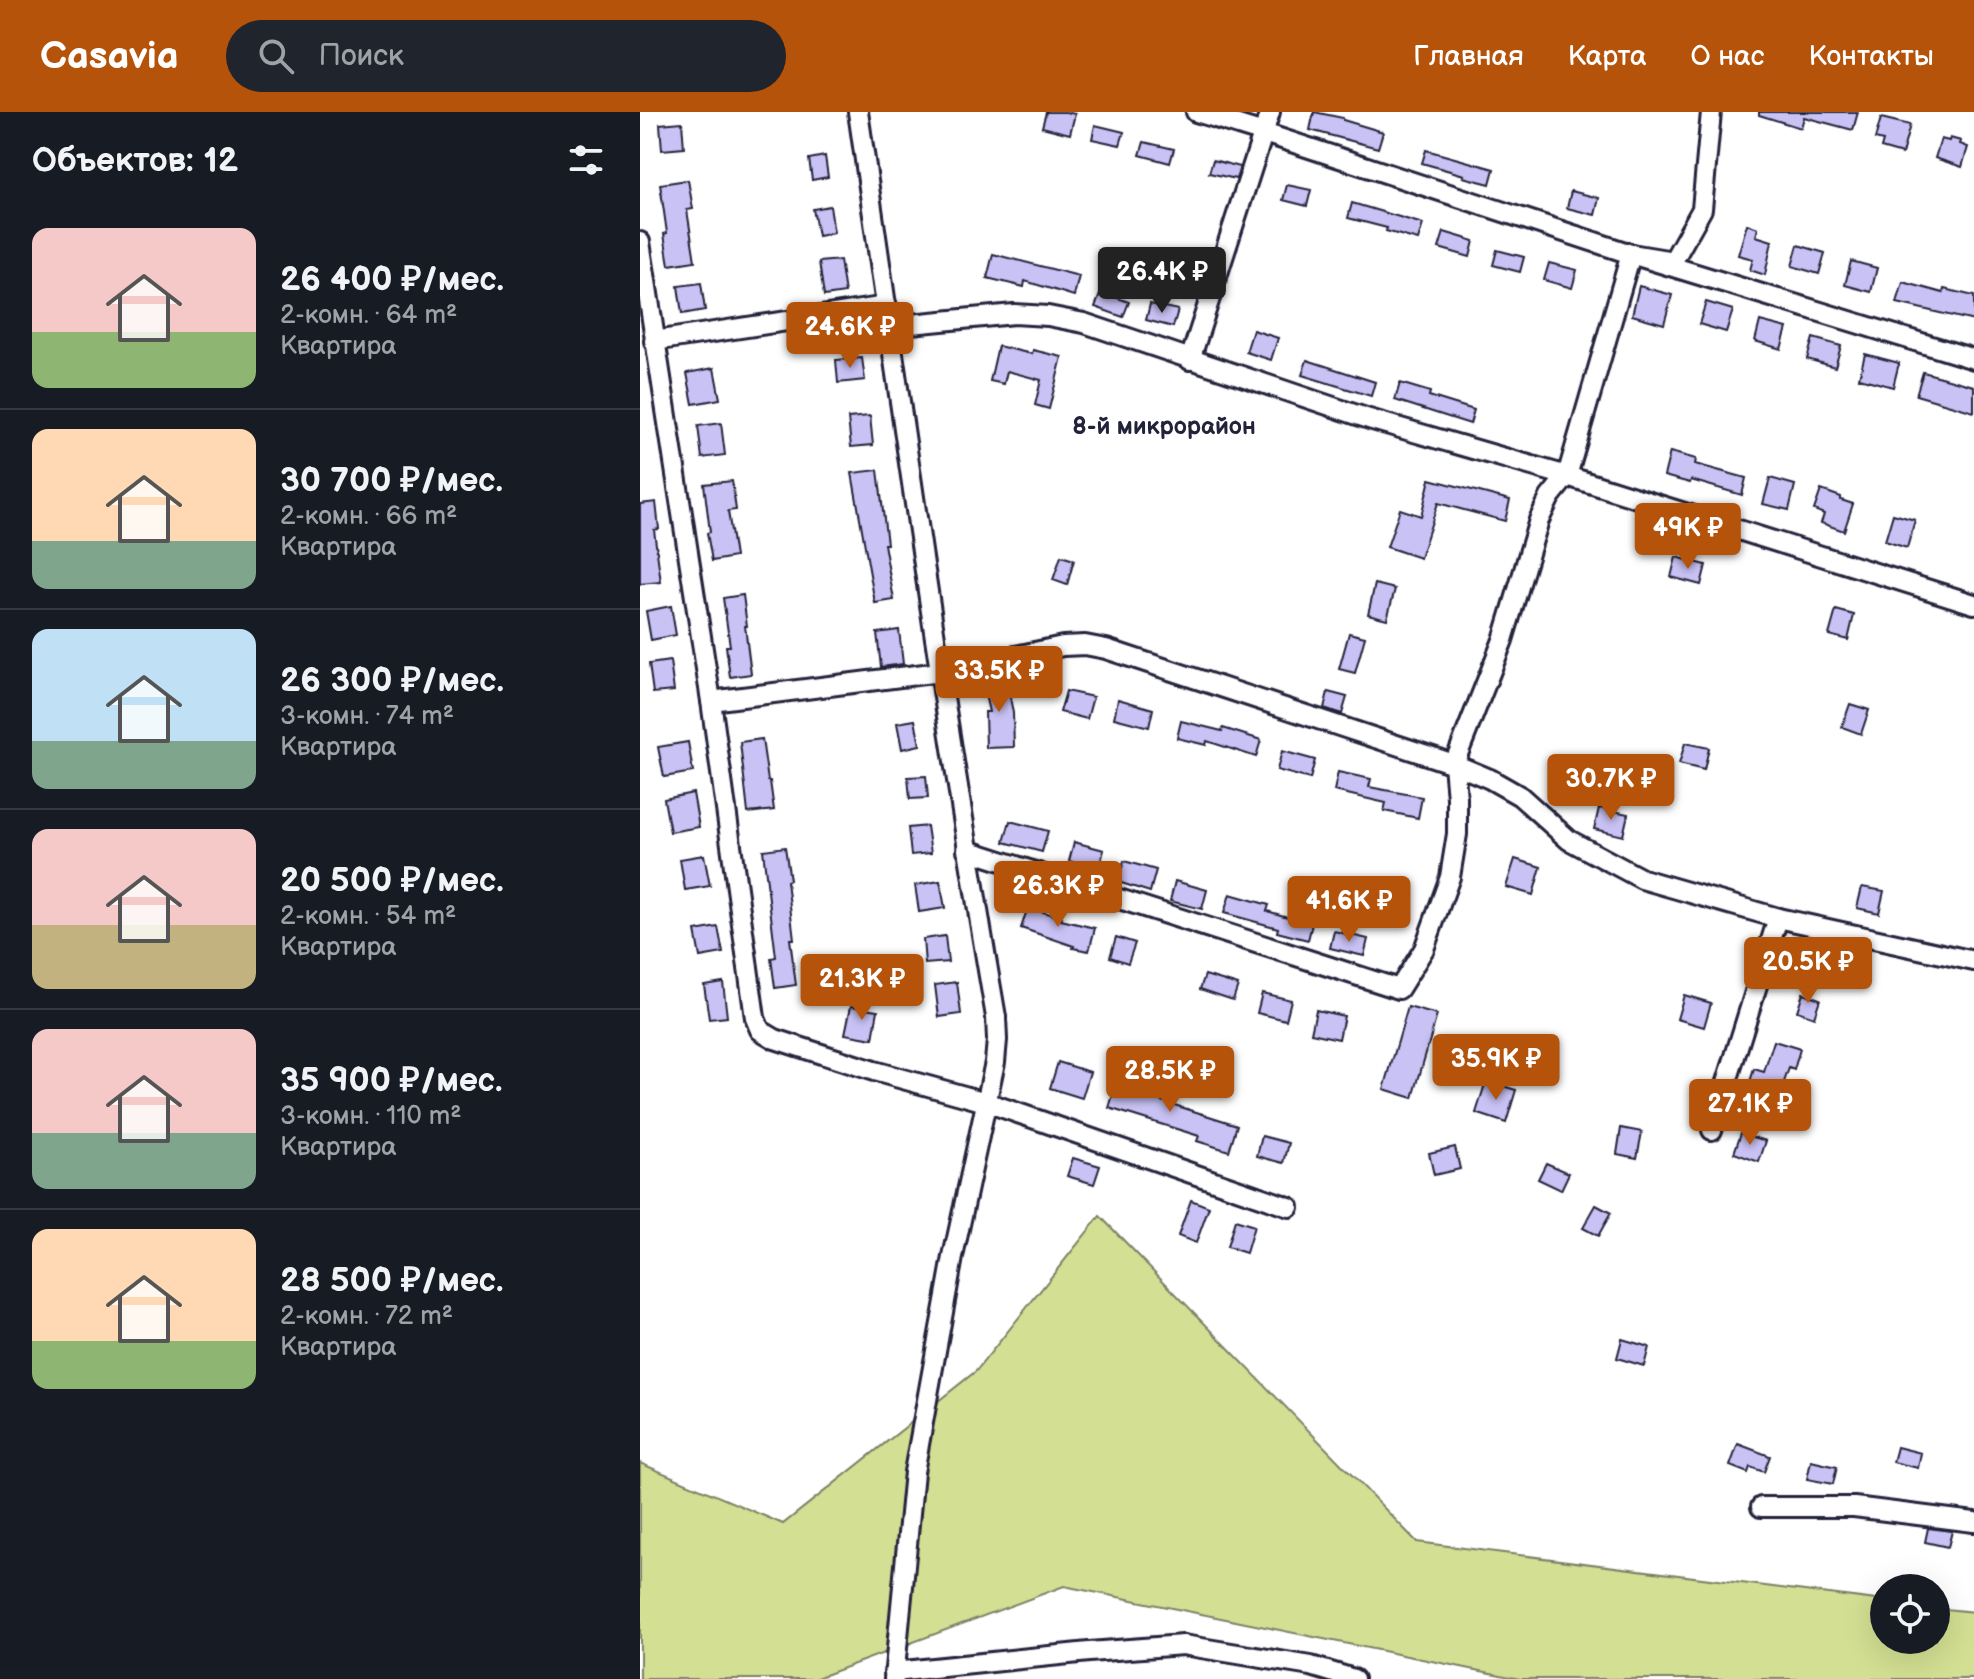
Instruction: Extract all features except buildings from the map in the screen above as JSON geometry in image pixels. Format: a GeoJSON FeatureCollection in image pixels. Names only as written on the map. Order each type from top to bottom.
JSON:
{"type":"FeatureCollection","features":[{"type":"Feature","properties":{"kind":"street"},"geometry":{"type":"LineString","coordinates":[[858,112],[940,672],[997,1029],[995,1062],[953,1257],[914,1472],[894,1676],[1074,1654],[1183,1645],[1311,1666],[1354,1679]]}},
{"type":"Feature","properties":{"kind":"street"},"geometry":{"type":"LineString","coordinates":[[1196,112],[1631,254],[1974,359]]}},
{"type":"Feature","properties":{"kind":"street"},"geometry":{"type":"LineString","coordinates":[[1190,360],[1270,112]]}},
{"type":"Feature","properties":{"kind":"street"},"geometry":{"type":"LineString","coordinates":[[1631,254],[1673,261],[1702,209],[1711,112]]}},
{"type":"Feature","properties":{"kind":"street"},"geometry":{"type":"LineString","coordinates":[[640,242],[711,701],[755,1018],[760,1030],[775,1039],[986,1102],[1289,1207]]}},
{"type":"Feature","properties":{"kind":"street"},"geometry":{"type":"LineString","coordinates":[[967,850],[1399,989],[1424,949],[1450,877],[1457,834],[1454,764],[1503,640],[1539,520],[1550,497],[1567,476],[1631,254]]}},
{"type":"Feature","properties":{"kind":"street"},"geometry":{"type":"LineString","coordinates":[[654,341],[887,306]]}},
{"type":"Feature","properties":{"kind":"street"},"geometry":{"type":"LineString","coordinates":[[890,326],[1014,314],[1084,323],[1369,419],[1567,476],[1974,604]]}},
{"type":"Feature","properties":{"kind":"street"},"geometry":{"type":"LineString","coordinates":[[711,701],[940,672],[1063,646],[1085,645],[1106,649],[1454,764],[1490,779],[1520,796],[1569,840],[1642,879],[1778,918],[1974,961]]}},
{"type":"Feature","properties":{"kind":"street"},"geometry":{"type":"LineString","coordinates":[[1712,1130],[1778,918]]}},
{"type":"Feature","properties":{"kind":"street"},"geometry":{"type":"LineString","coordinates":[[1761,1507],[1854,1507],[1974,1522]]}},
{"type":"Feature","properties":{"kind":"green space"},"geometry":{"type":"Polygon","coordinates":[[[1100,1216],[1417,1542],[1870,1599],[1870,1654],[1950,1654],[1950,1609],[1974,1612],[1974,1679],[1520,1679],[1064,1586],[814,1679],[640,1679],[640,1463],[783,1524],[976,1371],[1100,1216]]]}},
{"type":"Feature","properties":{"kind":"district","name":"8-й микрорайон"},"geometry":{"type":"Point","coordinates":[1164,426]}}]}
